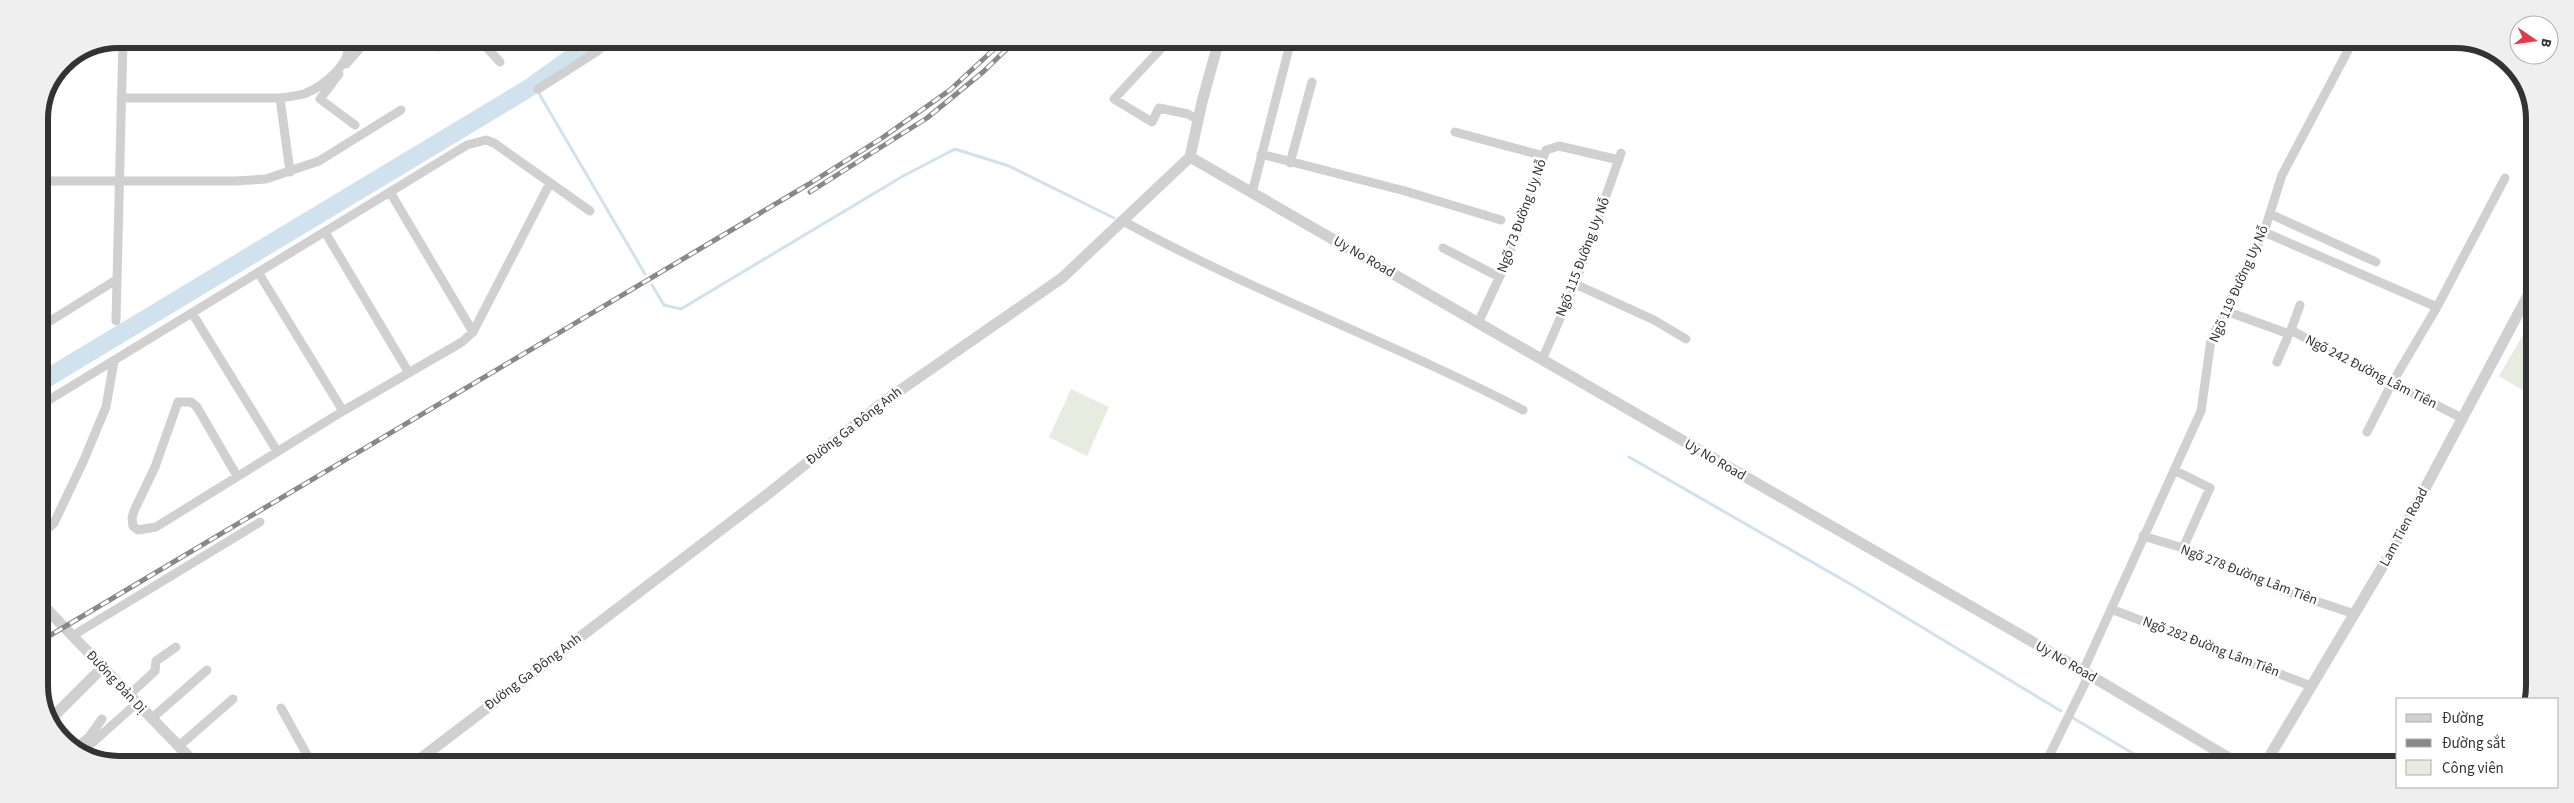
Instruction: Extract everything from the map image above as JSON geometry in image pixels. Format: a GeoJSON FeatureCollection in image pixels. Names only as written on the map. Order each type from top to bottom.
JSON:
{"type":"FeatureCollection","features":[{"type":"Feature","properties":{"kind":"street"},"geometry":{"type":"LineString","coordinates":[[116,322],[123,48]]}},
{"type":"Feature","properties":{"kind":"street"},"geometry":{"type":"LineString","coordinates":[[121,98],[280,98],[303,94],[322,84],[342,64],[349,48]]}},
{"type":"Feature","properties":{"kind":"street"},"geometry":{"type":"LineString","coordinates":[[355,125],[320,99],[360,48]]}},
{"type":"Feature","properties":{"kind":"street"},"geometry":{"type":"LineString","coordinates":[[487,48],[500,62]]}},
{"type":"Feature","properties":{"kind":"street"},"geometry":{"type":"LineString","coordinates":[[538,89],[601,48]]}},
{"type":"Feature","properties":{"kind":"street"},"geometry":{"type":"LineString","coordinates":[[1162,48],[1114,99],[1152,122],[1159,108],[1188,114],[1198,120]]}},
{"type":"Feature","properties":{"kind":"street"},"geometry":{"type":"LineString","coordinates":[[1190,157],[1217,48]]}},
{"type":"Feature","properties":{"kind":"street"},"geometry":{"type":"LineString","coordinates":[[1252,193],[1289,48]]}},
{"type":"Feature","properties":{"kind":"street","name":"Ngõ 119 Đường Uy Nỗ"},"geometry":{"type":"LineString","coordinates":[[2049,756],[2086,673],[2111,609],[2143,536],[2201,411],[2211,340],[2264,232],[2282,176],[2349,48]]}},
{"type":"Feature","properties":{"kind":"street"},"geometry":{"type":"LineString","coordinates":[[1290,163],[1312,82]]}},
{"type":"Feature","properties":{"kind":"street"},"geometry":{"type":"LineString","coordinates":[[280,98],[290,172]]}},
{"type":"Feature","properties":{"kind":"street"},"geometry":{"type":"LineString","coordinates":[[48,181],[235,181],[266,179],[319,161],[401,110]]}},
{"type":"Feature","properties":{"kind":"street"},"geometry":{"type":"LineString","coordinates":[[1455,132],[1544,156]]}},
{"type":"Feature","properties":{"kind":"street"},"geometry":{"type":"LineString","coordinates":[[48,401],[467,145],[486,140],[590,211]]}},
{"type":"Feature","properties":{"kind":"street","name":"Ngõ 73 Đường Uy Nỗ"},"geometry":{"type":"LineString","coordinates":[[1478,323],[1499,277],[1546,150],[1559,146],[1620,156]]}},
{"type":"Feature","properties":{"kind":"street"},"geometry":{"type":"LineString","coordinates":[[1261,154],[1405,191],[1501,220]]}},
{"type":"Feature","properties":{"kind":"street","name":"Ngõ 115 Đường Uy Nỗ"},"geometry":{"type":"LineString","coordinates":[[1542,360],[1575,284],[1620,156]]}},
{"type":"Feature","properties":{"kind":"street","name":"Uy No Road"},"geometry":{"type":"LineString","coordinates":[[1190,157],[2086,673],[2226,756]]}},
{"type":"Feature","properties":{"kind":"street","name":"Đường Ga Đông Anh"},"geometry":{"type":"LineString","coordinates":[[424,756],[764,497],[886,400],[1062,278],[1190,157]]}},
{"type":"Feature","properties":{"kind":"street"},"geometry":{"type":"LineString","coordinates":[[2367,432],[2505,178]]}},
{"type":"Feature","properties":{"kind":"street"},"geometry":{"type":"LineString","coordinates":[[237,476],[197,407],[191,402],[178,402],[155,467],[134,511],[132,518],[133,526],[138,530],[156,527],[343,411],[462,342],[473,332],[550,183]]}},
{"type":"Feature","properties":{"kind":"street"},"geometry":{"type":"LineString","coordinates":[[390,192],[473,332]]}},
{"type":"Feature","properties":{"kind":"street"},"geometry":{"type":"LineString","coordinates":[[2270,214],[2376,262]]}},
{"type":"Feature","properties":{"kind":"street"},"geometry":{"type":"LineString","coordinates":[[1123,221],[1290,302],[1471,383],[1523,410]]}},
{"type":"Feature","properties":{"kind":"street"},"geometry":{"type":"LineString","coordinates":[[325,232],[409,374]]}},
{"type":"Feature","properties":{"kind":"street"},"geometry":{"type":"LineString","coordinates":[[2264,232],[2436,307]]}},
{"type":"Feature","properties":{"kind":"street"},"geometry":{"type":"LineString","coordinates":[[1443,248],[1499,277]]}},
{"type":"Feature","properties":{"kind":"street"},"geometry":{"type":"LineString","coordinates":[[258,272],[343,411]]}},
{"type":"Feature","properties":{"kind":"street"},"geometry":{"type":"LineString","coordinates":[[48,322],[116,280]]}},
{"type":"Feature","properties":{"kind":"street"},"geometry":{"type":"LineString","coordinates":[[1575,284],[1654,320],[1686,339]]}},
{"type":"Feature","properties":{"kind":"street","name":"Lam Tien Road"},"geometry":{"type":"LineString","coordinates":[[2270,756],[2390,554],[2526,299]]}},
{"type":"Feature","properties":{"kind":"street"},"geometry":{"type":"LineString","coordinates":[[2276,362],[2300,305]]}},
{"type":"Feature","properties":{"kind":"street","name":"Ngõ 242 Đường Lâm Tiên"},"geometry":{"type":"LineString","coordinates":[[2226,311],[2290,332],[2462,418]]}},
{"type":"Feature","properties":{"kind":"street"},"geometry":{"type":"LineString","coordinates":[[192,313],[277,451]]}},
{"type":"Feature","properties":{"kind":"street"},"geometry":{"type":"LineString","coordinates":[[48,528],[54,523],[83,462],[106,407],[114,361]]}},
{"type":"Feature","properties":{"kind":"street"},"geometry":{"type":"LineString","coordinates":[[2174,470],[2210,488],[2183,548]]}},
{"type":"Feature","properties":{"kind":"street"},"geometry":{"type":"LineString","coordinates":[[72,636],[260,522]]}},
{"type":"Feature","properties":{"kind":"street","name":"Ngõ 278 Đường Lâm Tiên"},"geometry":{"type":"LineString","coordinates":[[2143,536],[2183,548],[2282,590],[2355,614]]}},
{"type":"Feature","properties":{"kind":"street","name":"Ngõ 282 Đường Lâm Tiên"},"geometry":{"type":"LineString","coordinates":[[2111,609],[2311,686]]}},
{"type":"Feature","properties":{"kind":"street","name":"Đường Đản Dị"},"geometry":{"type":"LineString","coordinates":[[48,611],[188,756]]}},
{"type":"Feature","properties":{"kind":"street"},"geometry":{"type":"LineString","coordinates":[[86,748],[133,699],[155,671],[156,661],[176,646]]}},
{"type":"Feature","properties":{"kind":"street"},"geometry":{"type":"LineString","coordinates":[[54,715],[103,667]]}},
{"type":"Feature","properties":{"kind":"street"},"geometry":{"type":"LineString","coordinates":[[151,719],[207,670]]}},
{"type":"Feature","properties":{"kind":"street"},"geometry":{"type":"LineString","coordinates":[[179,746],[233,699]]}},
{"type":"Feature","properties":{"kind":"street"},"geometry":{"type":"LineString","coordinates":[[281,708],[308,756]]}},
{"type":"Feature","properties":{"kind":"street"},"geometry":{"type":"LineString","coordinates":[[80,744],[89,737],[102,720]]}},
{"type":"Feature","properties":{"kind":"green space"},"geometry":{"type":"Polygon","coordinates":[[[2526,329],[2526,388],[2524,391],[2499,376],[2526,329]]]}},
{"type":"Feature","properties":{"kind":"green space"},"geometry":{"type":"Polygon","coordinates":[[[1071,389],[1109,407],[1087,456],[1049,437],[1071,389]]]}},
{"type":"Feature","properties":{"kind":"waterway"},"geometry":{"type":"LineString","coordinates":[[48,378],[529,88],[585,48]]}},
{"type":"Feature","properties":{"kind":"waterway"},"geometry":{"type":"LineString","coordinates":[[534,85],[645,274]]}},
{"type":"Feature","properties":{"kind":"waterway"},"geometry":{"type":"LineString","coordinates":[[652,285],[664,305],[681,309],[903,176],[955,149],[1009,166],[1114,218]]}},
{"type":"Feature","properties":{"kind":"waterway"},"geometry":{"type":"LineString","coordinates":[[1629,457],[1852,585],[2061,711]]}},
{"type":"Feature","properties":{"kind":"waterway"},"geometry":{"type":"LineString","coordinates":[[2073,718],[2137,756]]}},
{"type":"Feature","properties":{"kind":"railway"},"geometry":{"type":"LineString","coordinates":[[48,637],[809,184],[882,138],[950,90],[995,48]]}},
{"type":"Feature","properties":{"kind":"railway"},"geometry":{"type":"LineString","coordinates":[[810,192],[927,118],[983,72],[1008,48]]}}]}
